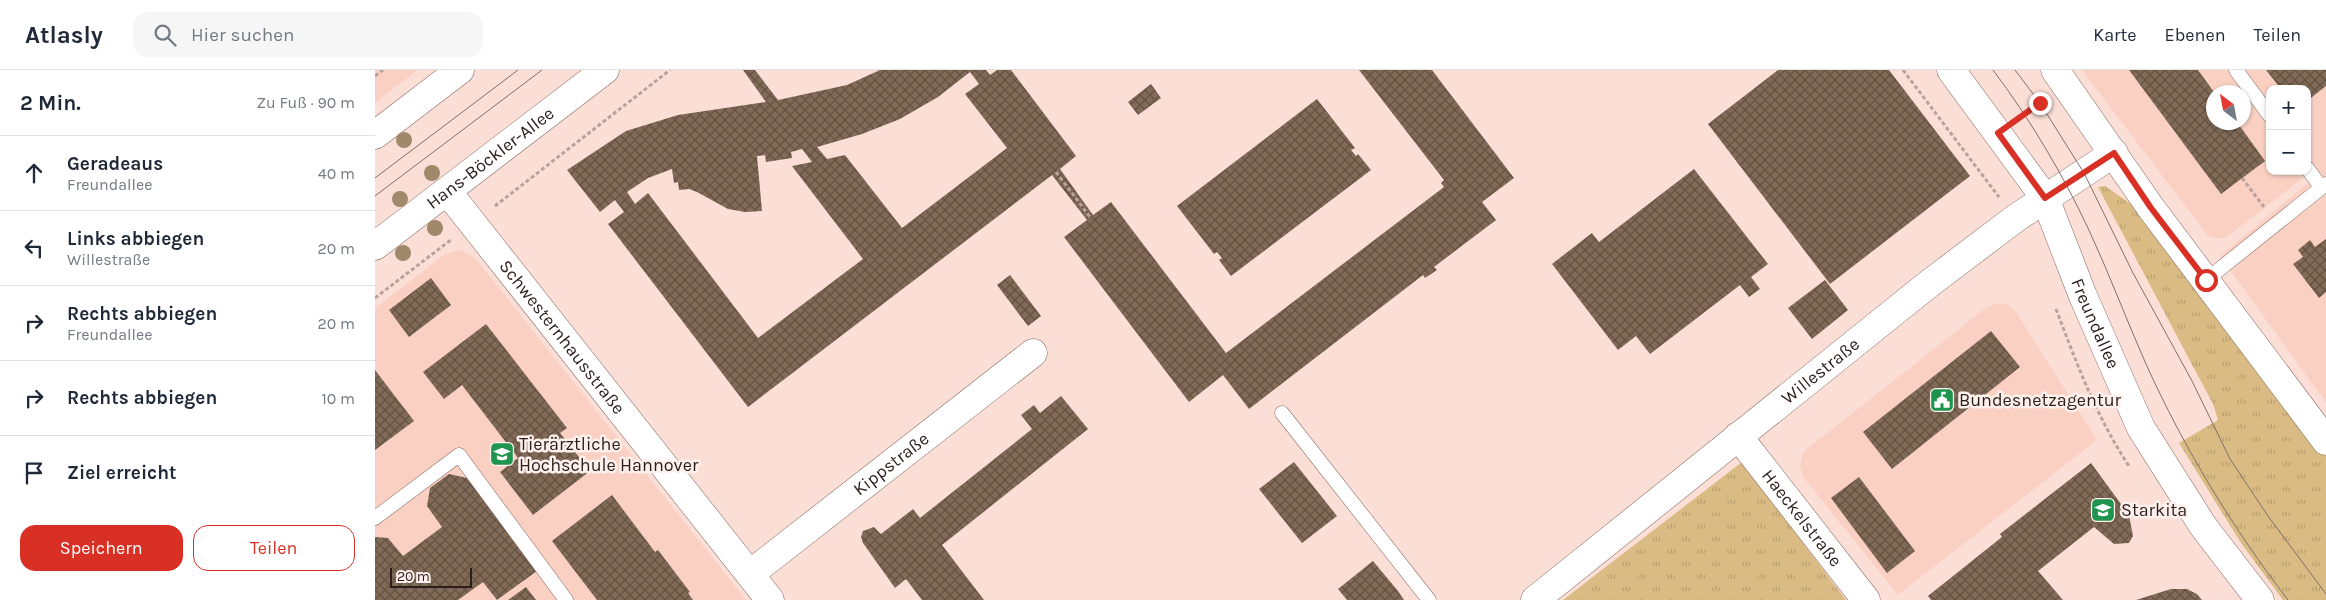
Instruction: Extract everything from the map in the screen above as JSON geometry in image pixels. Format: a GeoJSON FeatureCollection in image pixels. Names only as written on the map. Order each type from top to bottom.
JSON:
{"type":"FeatureCollection","features":[{"type":"Feature","properties":{"kind":"street"},"geometry":{"type":"LineString","coordinates":[[376,133],[460,70]]}},
{"type":"Feature","properties":{"kind":"street","name":"Hans-Böckler-Allee"},"geometry":{"type":"LineString","coordinates":[[375,246],[605,70]]}},
{"type":"Feature","properties":{"kind":"street","name":"Freundallee"},"geometry":{"type":"LineString","coordinates":[[1951,70],[2045,198],[2083,296],[2141,428],[2203,526],[2261,600]]}},
{"type":"Feature","properties":{"kind":"street"},"geometry":{"type":"LineString","coordinates":[[2060,77],[2151,208],[2326,441]]}},
{"type":"Feature","properties":{"kind":"street","name":"Willestraße"},"geometry":{"type":"LineString","coordinates":[[1535,600],[1738,436],[2015,218],[2114,153]]}},
{"type":"Feature","properties":{"kind":"street","name":"Schwesternhausstraße"},"geometry":{"type":"LineString","coordinates":[[447,191],[770,600]]}},
{"type":"Feature","properties":{"kind":"street","name":"Kippstraße"},"geometry":{"type":"LineString","coordinates":[[750,574],[1033,353]]}},
{"type":"Feature","properties":{"kind":"street","name":"Haeckelstraße"},"geometry":{"type":"LineString","coordinates":[[1738,436],[1866,600]]}},
{"type":"Feature","properties":{"kind":"lane"},"geometry":{"type":"LineString","coordinates":[[2236,70],[2266,111]]}},
{"type":"Feature","properties":{"kind":"lane"},"geometry":{"type":"LineString","coordinates":[[2206,280],[2324,185],[2311,172]]}},
{"type":"Feature","properties":{"kind":"lane"},"geometry":{"type":"LineString","coordinates":[[1282,413],[1429,600]]}},
{"type":"Feature","properties":{"kind":"lane"},"geometry":{"type":"LineString","coordinates":[[375,518],[459,455],[565,600]]}},
{"type":"Feature","properties":{"kind":"path"},"geometry":{"type":"LineString","coordinates":[[375,76],[383,70]]}},
{"type":"Feature","properties":{"kind":"path"},"geometry":{"type":"LineString","coordinates":[[375,298],[670,70]]}},
{"type":"Feature","properties":{"kind":"path"},"geometry":{"type":"LineString","coordinates":[[1903,70],[2015,218]]}},
{"type":"Feature","properties":{"kind":"path"},"geometry":{"type":"LineString","coordinates":[[1968,155],[1998,133],[2060,77]]}},
{"type":"Feature","properties":{"kind":"path"},"geometry":{"type":"LineString","coordinates":[[1056,172],[1090,217]]}},
{"type":"Feature","properties":{"kind":"path"},"geometry":{"type":"LineString","coordinates":[[2242,178],[2276,224]]}},
{"type":"Feature","properties":{"kind":"shaded area"},"geometry":{"type":"Polygon","coordinates":[[[375,70],[418,70],[375,103],[375,70]]]}},
{"type":"Feature","properties":{"kind":"shaded area"},"geometry":{"type":"Polygon","coordinates":[[[2082,70],[2326,70],[2326,403],[2220,256],[2315,177],[2311,172],[2311,85],[2266,85],[2266,175],[2307,175],[2227,237],[2220,239],[2208,236],[2082,70]]]}},
{"type":"Feature","properties":{"kind":"shaded area","name":"Tierärztliche Hochschule Hannover"},"geometry":{"type":"Polygon","coordinates":[[[461,250],[476,259],[746,600],[375,600],[375,308],[445,254],[461,250]]]}},
{"type":"Feature","properties":{"kind":"shaded area"},"geometry":{"type":"Polygon","coordinates":[[[1997,303],[2008,305],[2016,312],[2097,440],[1898,595],[1803,477],[1800,465],[1803,452],[1987,307],[1997,303]]]}},
{"type":"Feature","properties":{"kind":"green space"},"geometry":{"type":"Polygon","coordinates":[[[2105,186],[2137,208],[2326,456],[2326,600],[2283,600],[2241,543],[2179,443],[2218,420],[2213,404],[2098,187],[2105,186]]]}},
{"type":"Feature","properties":{"kind":"green space"},"geometry":{"type":"Polygon","coordinates":[[[1742,462],[1846,600],[1563,600],[1742,462]]]}},
{"type":"Feature","properties":{"kind":"building"},"geometry":{"type":"Polygon","coordinates":[[[743,70],[755,70],[778,100],[847,85],[880,70],[986,70],[990,75],[997,70],[1011,70],[1076,156],[1060,169],[1093,215],[1111,202],[1226,353],[1444,187],[1441,183],[1444,180],[1359,70],[1432,70],[1514,178],[1482,202],[1496,220],[1434,267],[1437,270],[1425,278],[1423,275],[1249,409],[1223,375],[1189,402],[1064,237],[1087,220],[1052,175],[748,407],[608,224],[624,212],[615,200],[600,212],[567,170],[626,131],[678,115],[766,102],[743,70]],[[970,72],[938,97],[900,119],[862,134],[817,147],[827,159],[845,155],[902,228],[1007,148],[965,94],[979,84],[970,72]],[[802,149],[791,152],[792,158],[766,162],[765,155],[757,156],[762,211],[745,212],[728,209],[697,192],[689,189],[679,190],[678,182],[674,183],[672,169],[648,178],[627,192],[635,204],[648,193],[758,338],[863,259],[792,166],[812,162],[802,149]]]}},
{"type":"Feature","properties":{"kind":"building"},"geometry":{"type":"Polygon","coordinates":[[[1778,70],[1889,70],[1970,176],[1830,284],[1708,124],[1778,70]]]}},
{"type":"Feature","properties":{"kind":"building"},"geometry":{"type":"Polygon","coordinates":[[[2129,70],[2198,70],[2209,85],[2206,85],[2206,130],[2243,130],[2265,161],[2221,194],[2129,70]]]}},
{"type":"Feature","properties":{"kind":"building"},"geometry":{"type":"Polygon","coordinates":[[[2266,70],[2326,70],[2326,86],[2311,98],[2311,85],[2278,85],[2266,70]]]}},
{"type":"Feature","properties":{"kind":"building"},"geometry":{"type":"Polygon","coordinates":[[[1151,84],[1161,98],[1138,115],[1128,102],[1151,84]]]}},
{"type":"Feature","properties":{"kind":"building"},"geometry":{"type":"Polygon","coordinates":[[[1317,99],[1355,148],[1351,150],[1356,156],[1358,154],[1371,170],[1231,276],[1219,260],[1222,258],[1217,252],[1214,254],[1177,206],[1317,99]]]}},
{"type":"Feature","properties":{"kind":"building"},"geometry":{"type":"Polygon","coordinates":[[[1694,169],[1768,264],[1751,277],[1760,289],[1749,297],[1740,285],[1650,354],[1636,336],[1618,350],[1552,264],[1592,233],[1599,242],[1694,169]]]}},
{"type":"Feature","properties":{"kind":"building"},"geometry":{"type":"Polygon","coordinates":[[[2326,239],[2326,292],[2319,298],[2293,264],[2303,257],[2298,250],[2310,240],[2315,247],[2326,239]]]}},
{"type":"Feature","properties":{"kind":"building"},"geometry":{"type":"Polygon","coordinates":[[[1010,275],[1041,316],[1028,326],[997,285],[1010,275]]]}},
{"type":"Feature","properties":{"kind":"building"},"geometry":{"type":"Polygon","coordinates":[[[431,278],[451,305],[409,337],[389,310],[431,278]]]}},
{"type":"Feature","properties":{"kind":"building"},"geometry":{"type":"Polygon","coordinates":[[[1825,280],[1848,310],[1812,339],[1788,308],[1825,280]]]}},
{"type":"Feature","properties":{"kind":"building"},"geometry":{"type":"Polygon","coordinates":[[[486,324],[567,428],[560,433],[590,471],[533,515],[500,472],[518,458],[462,385],[444,399],[423,372],[486,324]]]}},
{"type":"Feature","properties":{"kind":"building","name":"Bundesnetzagentur"},"geometry":{"type":"Polygon","coordinates":[[[1991,331],[2020,367],[1892,469],[1863,432],[1991,331]]]}},
{"type":"Feature","properties":{"kind":"building"},"geometry":{"type":"Polygon","coordinates":[[[375,370],[414,421],[375,450],[375,370]]]}},
{"type":"Feature","properties":{"kind":"building"},"geometry":{"type":"Polygon","coordinates":[[[1061,396],[1088,429],[942,545],[984,600],[922,600],[906,579],[895,588],[863,543],[861,537],[863,531],[874,527],[881,534],[913,509],[920,518],[1032,429],[1021,415],[1034,405],[1040,413],[1061,396]]]}},
{"type":"Feature","properties":{"kind":"building"},"geometry":{"type":"Polygon","coordinates":[[[1294,462],[1337,516],[1302,543],[1259,489],[1294,462]]]}},
{"type":"Feature","properties":{"kind":"building"},"geometry":{"type":"Polygon","coordinates":[[[2091,463],[2129,515],[2133,536],[2129,543],[2114,544],[2094,527],[2038,571],[2063,600],[1931,600],[1928,596],[2002,537],[2000,534],[2091,463]]]}},
{"type":"Feature","properties":{"kind":"building"},"geometry":{"type":"Polygon","coordinates":[[[449,474],[467,478],[537,571],[497,600],[483,582],[458,600],[375,600],[375,537],[388,538],[403,556],[442,527],[427,506],[430,488],[449,474]]]}},
{"type":"Feature","properties":{"kind":"building"},"geometry":{"type":"Polygon","coordinates":[[[1859,477],[1915,551],[1887,573],[1831,498],[1859,477]]]}},
{"type":"Feature","properties":{"kind":"building"},"geometry":{"type":"Polygon","coordinates":[[[612,495],[655,552],[658,550],[690,592],[688,593],[693,600],[597,600],[552,541],[612,495]]]}},
{"type":"Feature","properties":{"kind":"building"},"geometry":{"type":"Polygon","coordinates":[[[1373,561],[1404,600],[1347,600],[1338,589],[1373,561]]]}},
{"type":"Feature","properties":{"kind":"building"},"geometry":{"type":"Polygon","coordinates":[[[526,587],[536,600],[508,600],[526,587]]]}},
{"type":"Feature","properties":{"kind":"building"},"geometry":{"type":"Polygon","coordinates":[[[2171,589],[2187,589],[2197,594],[2202,600],[2136,600],[2171,589]]]}},
{"type":"Feature","properties":{"kind":"tram line"},"geometry":{"type":"LineString","coordinates":[[375,178],[518,70]]}},
{"type":"Feature","properties":{"kind":"tram line"},"geometry":{"type":"LineString","coordinates":[[375,196],[542,70]]}},
{"type":"Feature","properties":{"kind":"tram line"},"geometry":{"type":"LineString","coordinates":[[1993,70],[2032,127],[2078,207],[2146,364],[2176,426],[2228,515],[2288,600]]}},
{"type":"Feature","properties":{"kind":"tram line"},"geometry":{"type":"LineString","coordinates":[[2015,70],[2040,103],[2084,173],[2133,273],[2192,381],[2230,459],[2268,516],[2326,594]]}},
{"type":"Feature","properties":{"kind":"place","name":"Bundesnetzagentur"},"geometry":{"type":"Point","coordinates":[1942,400]}},
{"type":"Feature","properties":{"kind":"place","name":"Tierärztliche Hochschule Hannover"},"geometry":{"type":"Point","coordinates":[502,454]}},
{"type":"Feature","properties":{"kind":"place","name":"Starkita"},"geometry":{"type":"Point","coordinates":[2103,510]}},
{"type":"Feature","properties":{"kind":"route"},"geometry":{"type":"LineString","coordinates":[[2040,103],[1998,133],[2045,198],[2114,153],[2151,208],[2206,280]]}}]}
